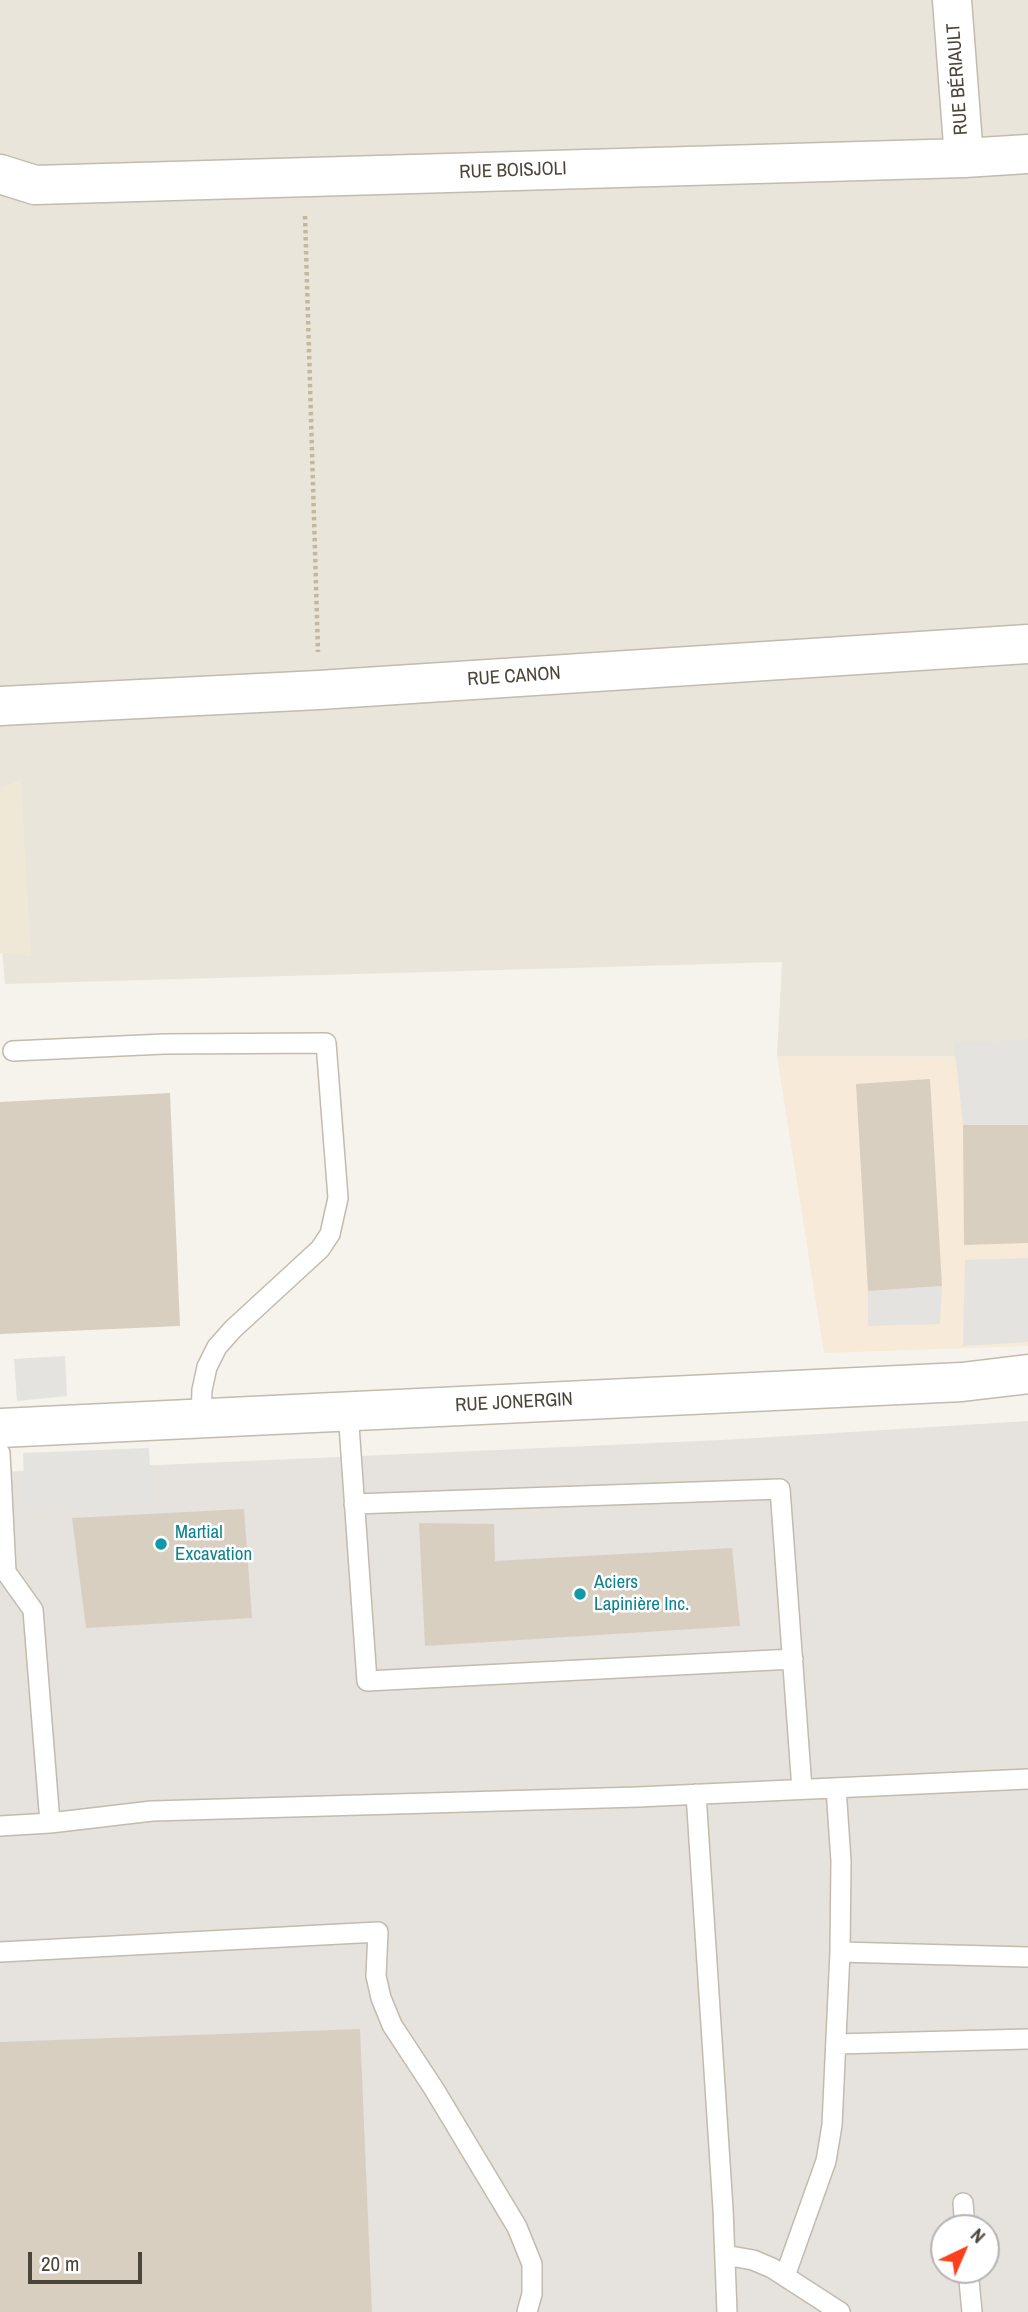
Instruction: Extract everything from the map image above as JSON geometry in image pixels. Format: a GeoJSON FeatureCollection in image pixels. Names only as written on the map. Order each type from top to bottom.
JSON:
{"type":"FeatureCollection","features":[{"type":"Feature","properties":{"kind":"street","name":"RUE BÉRIAULT"},"geometry":{"type":"LineString","coordinates":[[952,0],[964,158]]}},
{"type":"Feature","properties":{"kind":"street","name":"RUE BOISJOLI"},"geometry":{"type":"LineString","coordinates":[[0,174],[35,185],[1028,154]]}},
{"type":"Feature","properties":{"kind":"street","name":"RUE CANON"},"geometry":{"type":"LineString","coordinates":[[0,706],[319,690],[1028,644]]}},
{"type":"Feature","properties":{"kind":"street","name":"RUE JONERGIN"},"geometry":{"type":"LineString","coordinates":[[0,1428],[962,1382],[1028,1374]]}},
{"type":"Feature","properties":{"kind":"lane"},"geometry":{"type":"LineString","coordinates":[[13,1051],[164,1044],[326,1043],[338,1198],[330,1234],[320,1249],[233,1329],[218,1347],[207,1367],[202,1390],[201,1418]]}},
{"type":"Feature","properties":{"kind":"lane"},"geometry":{"type":"LineString","coordinates":[[348,1411],[367,1681],[793,1659]]}},
{"type":"Feature","properties":{"kind":"lane"},"geometry":{"type":"LineString","coordinates":[[0,1453],[3,1572],[33,1610],[50,1823]]}},
{"type":"Feature","properties":{"kind":"lane"},"geometry":{"type":"LineString","coordinates":[[354,1504],[780,1489],[802,1789]]}},
{"type":"Feature","properties":{"kind":"lane"},"geometry":{"type":"LineString","coordinates":[[0,1826],[152,1811],[696,1794],[1028,1779]]}},
{"type":"Feature","properties":{"kind":"lane"},"geometry":{"type":"LineString","coordinates":[[785,2276],[827,2161],[832,2125],[840,1952],[841,1861],[836,1788]]}},
{"type":"Feature","properties":{"kind":"lane"},"geometry":{"type":"LineString","coordinates":[[696,1794],[727,2312]]}},
{"type":"Feature","properties":{"kind":"lane"},"geometry":{"type":"LineString","coordinates":[[0,1952],[378,1932],[376,1976],[392,2025],[517,2227],[532,2264],[532,2294],[527,2312]]}},
{"type":"Feature","properties":{"kind":"lane"},"geometry":{"type":"LineString","coordinates":[[840,1952],[1028,1957]]}},
{"type":"Feature","properties":{"kind":"lane"},"geometry":{"type":"LineString","coordinates":[[836,2044],[1028,2039]]}},
{"type":"Feature","properties":{"kind":"lane"},"geometry":{"type":"LineString","coordinates":[[963,2203],[964,2214]]}},
{"type":"Feature","properties":{"kind":"lane"},"geometry":{"type":"LineString","coordinates":[[725,2255],[753,2260],[785,2276],[840,2312]]}},
{"type":"Feature","properties":{"kind":"lane"},"geometry":{"type":"LineString","coordinates":[[969,2284],[972,2312]]}},
{"type":"Feature","properties":{"kind":"path"},"geometry":{"type":"LineString","coordinates":[[304,177],[319,690]]}},
{"type":"Feature","properties":{"kind":"shaded area"},"geometry":{"type":"Polygon","coordinates":[[[0,0],[1028,0],[1028,1057],[777,1056],[782,962],[5,984],[0,924],[0,0]]]}},
{"type":"Feature","properties":{"kind":"shaded area"},"geometry":{"type":"Polygon","coordinates":[[[21,780],[31,956],[0,953],[0,788],[21,780]]]}},
{"type":"Feature","properties":{"kind":"shaded area"},"geometry":{"type":"Polygon","coordinates":[[[1028,1039],[1028,1125],[963,1125],[954,1043],[1028,1039]]]}},
{"type":"Feature","properties":{"kind":"shaded area"},"geometry":{"type":"Polygon","coordinates":[[[777,1056],[1028,1057],[1028,1346],[824,1353],[777,1056]]]}},
{"type":"Feature","properties":{"kind":"shaded area"},"geometry":{"type":"Polygon","coordinates":[[[1028,1258],[1028,1342],[963,1346],[965,1260],[1028,1258]]]}},
{"type":"Feature","properties":{"kind":"shaded area"},"geometry":{"type":"Polygon","coordinates":[[[942,1286],[940,1324],[868,1326],[868,1291],[942,1286]]]}},
{"type":"Feature","properties":{"kind":"shaded area"},"geometry":{"type":"Polygon","coordinates":[[[65,1356],[67,1396],[17,1401],[14,1359],[65,1356]]]}},
{"type":"Feature","properties":{"kind":"shaded area"},"geometry":{"type":"Polygon","coordinates":[[[1028,1421],[1028,2312],[0,2312],[0,1472],[722,1440],[1028,1421]]]}},
{"type":"Feature","properties":{"kind":"shaded area"},"geometry":{"type":"Polygon","coordinates":[[[149,1448],[152,1505],[25,1509],[23,1453],[149,1448]]]}},
{"type":"Feature","properties":{"kind":"building"},"geometry":{"type":"Polygon","coordinates":[[[930,1079],[942,1286],[868,1291],[856,1084],[930,1079]]]}},
{"type":"Feature","properties":{"kind":"building"},"geometry":{"type":"Polygon","coordinates":[[[170,1093],[180,1326],[0,1334],[0,1102],[170,1093]]]}},
{"type":"Feature","properties":{"kind":"building"},"geometry":{"type":"Polygon","coordinates":[[[963,1125],[1028,1125],[1028,1243],[964,1245],[963,1125]]]}},
{"type":"Feature","properties":{"kind":"building","name":"Martial Excavation"},"geometry":{"type":"Polygon","coordinates":[[[244,1509],[252,1618],[86,1628],[72,1518],[244,1509]]]}},
{"type":"Feature","properties":{"kind":"building","name":"Aciers Lapinière Inc."},"geometry":{"type":"Polygon","coordinates":[[[419,1523],[494,1524],[495,1561],[732,1548],[740,1626],[425,1646],[419,1523]]]}},
{"type":"Feature","properties":{"kind":"building"},"geometry":{"type":"Polygon","coordinates":[[[360,2029],[372,2312],[0,2312],[0,2042],[360,2029]]]}},
{"type":"Feature","properties":{"kind":"place","name":"Martial Excavation"},"geometry":{"type":"Point","coordinates":[161,1544]}},
{"type":"Feature","properties":{"kind":"place","name":"Aciers Lapinière Inc."},"geometry":{"type":"Point","coordinates":[580,1594]}}]}
